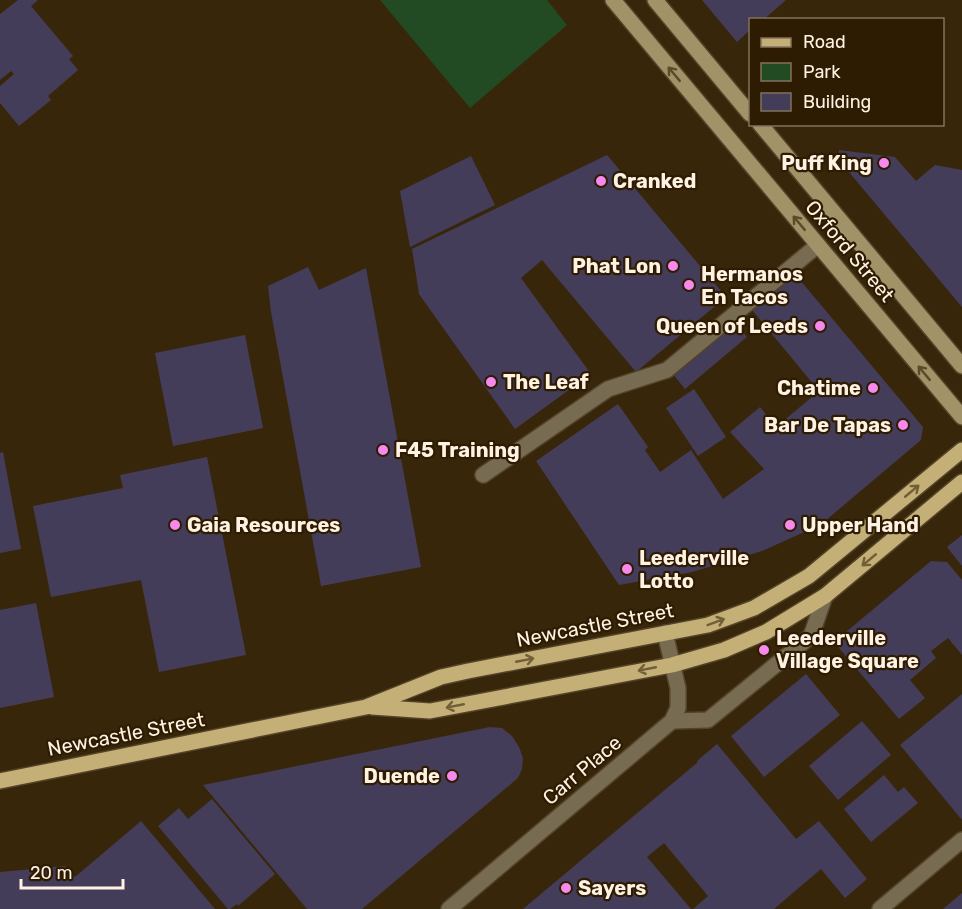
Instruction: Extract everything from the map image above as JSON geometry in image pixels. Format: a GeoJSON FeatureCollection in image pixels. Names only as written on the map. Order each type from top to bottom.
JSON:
{"type":"FeatureCollection","features":[{"type":"Feature","properties":{"kind":"main road","name":"Oxford Street"},"geometry":{"type":"LineString","coordinates":[[613,0],[962,417]]}},
{"type":"Feature","properties":{"kind":"main road"},"geometry":{"type":"LineString","coordinates":[[655,0],[749,113]]}},
{"type":"Feature","properties":{"kind":"main road","name":"Oxford Street"},"geometry":{"type":"LineString","coordinates":[[762,126],[962,366]]}},
{"type":"Feature","properties":{"kind":"main road","name":"Newcastle Street"},"geometry":{"type":"LineString","coordinates":[[0,781],[366,707],[441,677],[468,670],[708,625],[754,608],[809,576],[962,450]]}},
{"type":"Feature","properties":{"kind":"main road","name":"Newcastle Street"},"geometry":{"type":"LineString","coordinates":[[366,707],[430,711],[672,665],[724,650],[766,632],[825,596],[962,482]]}},
{"type":"Feature","properties":{"kind":"street"},"geometry":{"type":"LineString","coordinates":[[483,475],[608,389],[667,370],[818,245]]}},
{"type":"Feature","properties":{"kind":"street"},"geometry":{"type":"LineString","coordinates":[[665,633],[678,688],[678,708],[672,721],[708,720],[811,636],[825,596]]}},
{"type":"Feature","properties":{"kind":"street","name":"Carr Place"},"geometry":{"type":"LineString","coordinates":[[449,909],[672,721]]}},
{"type":"Feature","properties":{"kind":"street"},"geometry":{"type":"LineString","coordinates":[[880,909],[962,840]]}},
{"type":"Feature","properties":{"kind":"green space"},"geometry":{"type":"Polygon","coordinates":[[[380,0],[547,0],[567,25],[470,108],[380,0]]]}},
{"type":"Feature","properties":{"kind":"building"},"geometry":{"type":"Polygon","coordinates":[[[18,0],[38,0],[31,6],[73,56],[69,59],[78,70],[48,96],[51,100],[19,126],[0,103],[0,86],[14,74],[11,71],[0,80],[0,14],[18,0]]]}},
{"type":"Feature","properties":{"kind":"building"},"geometry":{"type":"Polygon","coordinates":[[[702,0],[786,0],[765,18],[749,18],[749,31],[737,42],[702,0]]]}},
{"type":"Feature","properties":{"kind":"building"},"geometry":{"type":"Polygon","coordinates":[[[839,150],[895,157],[916,181],[935,165],[962,170],[962,307],[838,159],[839,150]]]}},
{"type":"Feature","properties":{"kind":"building"},"geometry":{"type":"Polygon","coordinates":[[[607,155],[726,297],[636,372],[542,260],[521,278],[591,374],[515,429],[419,294],[412,249],[607,155]]]}},
{"type":"Feature","properties":{"kind":"building"},"geometry":{"type":"Polygon","coordinates":[[[471,156],[495,205],[410,247],[400,191],[471,156]]]}},
{"type":"Feature","properties":{"kind":"building"},"geometry":{"type":"Polygon","coordinates":[[[308,267],[319,290],[366,268],[421,567],[321,586],[268,286],[308,267]]]}},
{"type":"Feature","properties":{"kind":"building"},"geometry":{"type":"Polygon","coordinates":[[[795,274],[923,427],[921,440],[812,532],[811,529],[762,551],[692,572],[619,585],[536,461],[618,404],[648,447],[645,450],[660,472],[691,450],[723,499],[764,469],[730,432],[760,407],[772,422],[777,418],[781,423],[819,391],[752,310],[795,274]]]}},
{"type":"Feature","properties":{"kind":"building"},"geometry":{"type":"Polygon","coordinates":[[[734,322],[747,337],[685,389],[672,373],[734,322]]]}},
{"type":"Feature","properties":{"kind":"building"},"geometry":{"type":"Polygon","coordinates":[[[245,335],[263,428],[173,446],[155,353],[245,335]]]}},
{"type":"Feature","properties":{"kind":"building"},"geometry":{"type":"Polygon","coordinates":[[[694,389],[726,437],[698,456],[666,408],[694,389]]]}},
{"type":"Feature","properties":{"kind":"building"},"geometry":{"type":"Polygon","coordinates":[[[3,452],[21,549],[0,553],[0,453],[3,452]]]}},
{"type":"Feature","properties":{"kind":"building"},"geometry":{"type":"Polygon","coordinates":[[[207,457],[246,655],[159,672],[141,580],[51,597],[33,506],[123,488],[120,475],[207,457]]]}},
{"type":"Feature","properties":{"kind":"building"},"geometry":{"type":"Polygon","coordinates":[[[962,535],[962,566],[947,547],[962,535]]]}},
{"type":"Feature","properties":{"kind":"building"},"geometry":{"type":"Polygon","coordinates":[[[931,561],[947,562],[962,580],[962,655],[948,638],[931,651],[936,658],[910,680],[925,698],[899,719],[834,642],[931,561]]]}},
{"type":"Feature","properties":{"kind":"building"},"geometry":{"type":"Polygon","coordinates":[[[36,603],[54,697],[0,708],[0,610],[36,603]]]}},
{"type":"Feature","properties":{"kind":"building"},"geometry":{"type":"Polygon","coordinates":[[[806,674],[840,715],[764,777],[731,736],[806,674]]]}},
{"type":"Feature","properties":{"kind":"building"},"geometry":{"type":"Polygon","coordinates":[[[962,694],[962,820],[900,745],[962,694]]]}},
{"type":"Feature","properties":{"kind":"building"},"geometry":{"type":"Polygon","coordinates":[[[862,721],[891,755],[838,800],[809,766],[862,721]]]}},
{"type":"Feature","properties":{"kind":"building"},"geometry":{"type":"Polygon","coordinates":[[[490,727],[502,728],[512,736],[519,747],[523,758],[518,778],[362,909],[307,909],[203,785],[490,727]]]}},
{"type":"Feature","properties":{"kind":"building"},"geometry":{"type":"Polygon","coordinates":[[[717,744],[796,839],[819,821],[867,879],[845,898],[821,869],[774,909],[693,909],[708,896],[664,843],[647,857],[691,909],[523,909],[698,762],[717,744]]]}},
{"type":"Feature","properties":{"kind":"building"},"geometry":{"type":"Polygon","coordinates":[[[884,775],[898,792],[904,787],[918,803],[871,842],[844,809],[884,775]]]}},
{"type":"Feature","properties":{"kind":"building"},"geometry":{"type":"Polygon","coordinates":[[[212,799],[275,874],[238,906],[237,904],[230,909],[158,826],[179,808],[188,819],[212,799]]]}},
{"type":"Feature","properties":{"kind":"building"},"geometry":{"type":"Polygon","coordinates":[[[141,821],[215,909],[0,909],[0,872],[65,866],[75,877],[141,821]]]}},
{"type":"Feature","properties":{"kind":"building"},"geometry":{"type":"Polygon","coordinates":[[[962,893],[962,909],[943,909],[962,893]]]}},
{"type":"Feature","properties":{"kind":"place","name":"Puff King"},"geometry":{"type":"Point","coordinates":[884,163]}},
{"type":"Feature","properties":{"kind":"place","name":"Cranked"},"geometry":{"type":"Point","coordinates":[601,181]}},
{"type":"Feature","properties":{"kind":"place","name":"Phat Lon"},"geometry":{"type":"Point","coordinates":[673,266]}},
{"type":"Feature","properties":{"kind":"place","name":"Hermanos En Tacos"},"geometry":{"type":"Point","coordinates":[689,285]}},
{"type":"Feature","properties":{"kind":"place","name":"Queen of Leeds"},"geometry":{"type":"Point","coordinates":[820,326]}},
{"type":"Feature","properties":{"kind":"place","name":"The Leaf"},"geometry":{"type":"Point","coordinates":[491,382]}},
{"type":"Feature","properties":{"kind":"place","name":"Chatime"},"geometry":{"type":"Point","coordinates":[873,388]}},
{"type":"Feature","properties":{"kind":"place","name":"Bar De Tapas"},"geometry":{"type":"Point","coordinates":[903,425]}},
{"type":"Feature","properties":{"kind":"place","name":"F45 Training"},"geometry":{"type":"Point","coordinates":[383,450]}},
{"type":"Feature","properties":{"kind":"place","name":"Gaia Resources"},"geometry":{"type":"Point","coordinates":[175,525]}},
{"type":"Feature","properties":{"kind":"place","name":"Upper Hand"},"geometry":{"type":"Point","coordinates":[790,525]}},
{"type":"Feature","properties":{"kind":"place","name":"Leederville Lotto"},"geometry":{"type":"Point","coordinates":[627,569]}},
{"type":"Feature","properties":{"kind":"place","name":"Leederville Village Square"},"geometry":{"type":"Point","coordinates":[764,650]}},
{"type":"Feature","properties":{"kind":"place","name":"Duende"},"geometry":{"type":"Point","coordinates":[452,776]}},
{"type":"Feature","properties":{"kind":"place","name":"Sayers"},"geometry":{"type":"Point","coordinates":[566,888]}}]}
